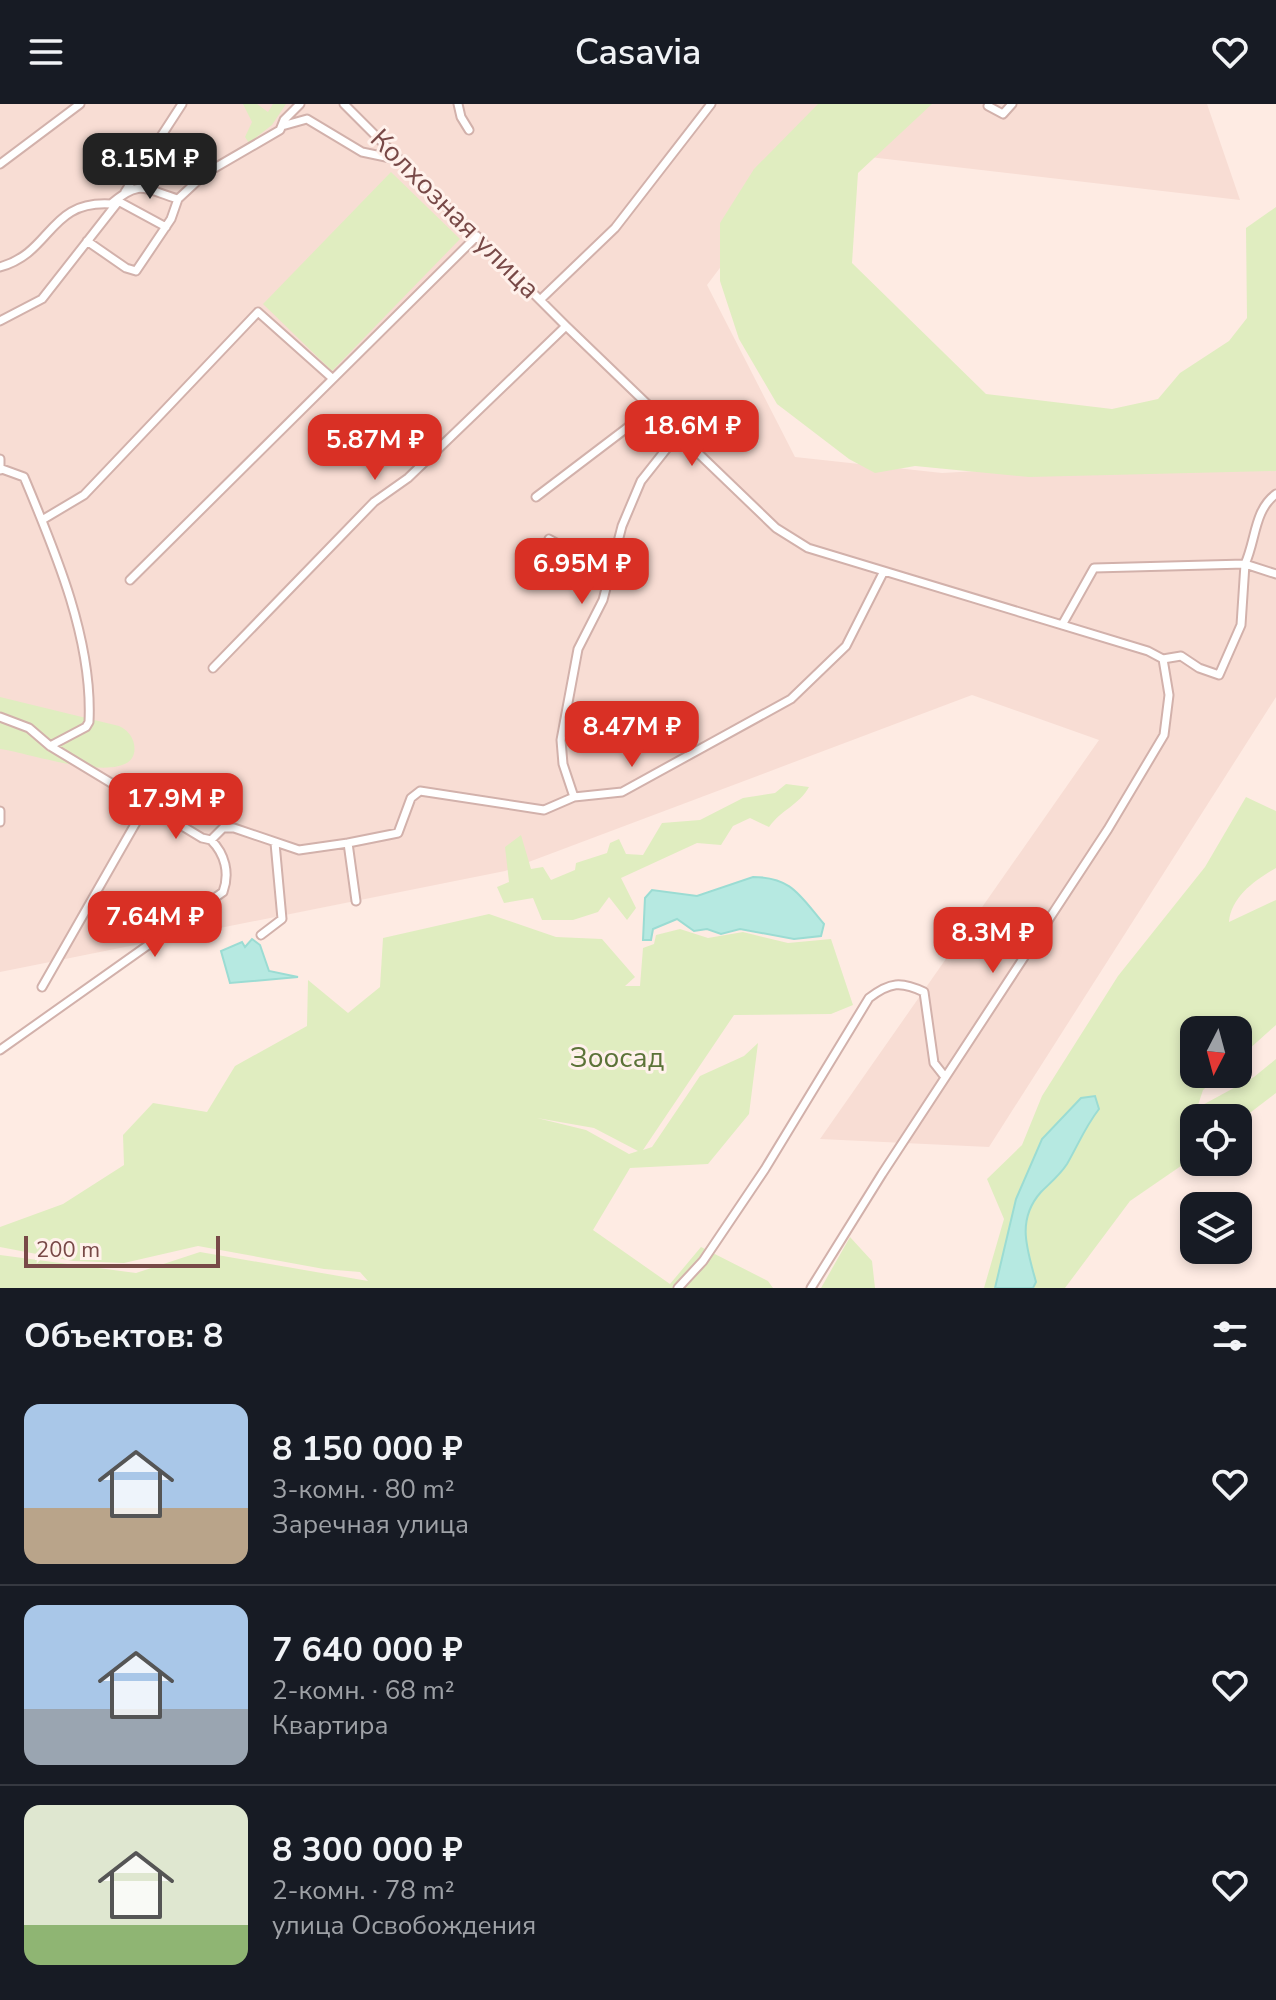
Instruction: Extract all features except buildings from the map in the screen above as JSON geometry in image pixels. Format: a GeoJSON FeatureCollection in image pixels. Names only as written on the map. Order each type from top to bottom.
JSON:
{"type":"FeatureCollection","features":[{"type":"Feature","properties":{"kind":"street"},"geometry":{"type":"LineString","coordinates":[[0,164],[80,104]]}},
{"type":"Feature","properties":{"kind":"street"},"geometry":{"type":"LineString","coordinates":[[0,321],[42,299],[126,191],[182,104]]}},
{"type":"Feature","properties":{"kind":"street"},"geometry":{"type":"LineString","coordinates":[[87,241],[126,268],[136,271],[166,227],[178,199],[206,173],[280,130],[300,104]]}},
{"type":"Feature","properties":{"kind":"street","name":"Колхозная улица"},"geometry":{"type":"LineString","coordinates":[[344,104],[566,326],[776,528],[808,548],[1148,651],[1163,659],[1181,656],[1199,668],[1219,675],[1241,625],[1245,564]]}},
{"type":"Feature","properties":{"kind":"street"},"geometry":{"type":"LineString","coordinates":[[458,104],[469,130]]}},
{"type":"Feature","properties":{"kind":"street"},"geometry":{"type":"LineString","coordinates":[[541,299],[615,228],[711,104]]}},
{"type":"Feature","properties":{"kind":"street"},"geometry":{"type":"LineString","coordinates":[[988,106],[1003,114],[1012,104]]}},
{"type":"Feature","properties":{"kind":"street"},"geometry":{"type":"LineString","coordinates":[[282,126],[307,119],[362,152],[400,160]]}},
{"type":"Feature","properties":{"kind":"street"},"geometry":{"type":"LineString","coordinates":[[0,267],[21,260],[74,207],[89,202],[111,204],[126,191],[148,186],[178,199]]}},
{"type":"Feature","properties":{"kind":"street"},"geometry":{"type":"LineString","coordinates":[[118,201],[166,227]]}},
{"type":"Feature","properties":{"kind":"street"},"geometry":{"type":"LineString","coordinates":[[130,580],[477,236]]}},
{"type":"Feature","properties":{"kind":"street"},"geometry":{"type":"LineString","coordinates":[[42,520],[84,495],[258,312],[332,378]]}},
{"type":"Feature","properties":{"kind":"street"},"geometry":{"type":"LineString","coordinates":[[213,668],[374,502],[408,478],[566,326]]}},
{"type":"Feature","properties":{"kind":"street"},"geometry":{"type":"LineString","coordinates":[[536,497],[636,421],[649,405]]}},
{"type":"Feature","properties":{"kind":"street"},"geometry":{"type":"LineString","coordinates":[[574,797],[563,764],[561,740],[578,649],[603,600],[622,526],[641,481],[679,433]]}},
{"type":"Feature","properties":{"kind":"street"},"geometry":{"type":"LineString","coordinates":[[0,459],[1,469],[24,477],[42,520],[84,659],[90,710],[86,727],[50,746]]}},
{"type":"Feature","properties":{"kind":"street"},"geometry":{"type":"LineString","coordinates":[[1245,564],[1253,546],[1258,517],[1276,494]]}},
{"type":"Feature","properties":{"kind":"street"},"geometry":{"type":"LineString","coordinates":[[549,539],[604,569],[613,564]]}},
{"type":"Feature","properties":{"kind":"street"},"geometry":{"type":"LineString","coordinates":[[1062,625],[1094,568],[1245,564],[1276,574]]}},
{"type":"Feature","properties":{"kind":"street"},"geometry":{"type":"LineString","coordinates":[[211,840],[223,828],[234,828],[299,850],[398,833],[411,798],[420,791],[544,810],[574,797],[622,792],[791,699],[846,646],[883,573]]}},
{"type":"Feature","properties":{"kind":"street"},"geometry":{"type":"LineString","coordinates":[[811,1288],[1108,829],[1164,735],[1169,695],[1163,659]]}},
{"type":"Feature","properties":{"kind":"street"},"geometry":{"type":"LineString","coordinates":[[0,717],[29,728],[50,746],[202,838],[211,840],[222,851],[226,884],[223,892],[0,1050]]}},
{"type":"Feature","properties":{"kind":"street"},"geometry":{"type":"LineString","coordinates":[[42,987],[146,805]]}},
{"type":"Feature","properties":{"kind":"street"},"geometry":{"type":"LineString","coordinates":[[0,811],[0,822]]}},
{"type":"Feature","properties":{"kind":"street"},"geometry":{"type":"LineString","coordinates":[[261,935],[282,919],[275,843]]}},
{"type":"Feature","properties":{"kind":"street"},"geometry":{"type":"LineString","coordinates":[[348,843],[356,901]]}},
{"type":"Feature","properties":{"kind":"street"},"geometry":{"type":"LineString","coordinates":[[678,1288],[703,1261],[765,1169],[869,998],[886,985],[904,983],[924,992],[934,1063],[945,1077]]}},
{"type":"Feature","properties":{"kind":"shaded area"},"geometry":{"type":"Polygon","coordinates":[[[0,104],[1207,104],[1240,200],[809,150],[707,285],[795,457],[942,473],[1276,454],[1276,697],[989,1147],[820,1139],[1099,740],[972,695],[505,871],[0,972],[0,104]]]}},
{"type":"Feature","properties":{"kind":"green space"},"geometry":{"type":"Polygon","coordinates":[[[243,104],[257,104],[268,112],[273,104],[286,104],[272,125],[249,143],[245,137],[252,122],[243,104]]]}},
{"type":"Feature","properties":{"kind":"green space"},"geometry":{"type":"Polygon","coordinates":[[[818,104],[932,104],[858,173],[852,263],[986,394],[1112,409],[1158,399],[1180,373],[1229,341],[1247,318],[1246,228],[1276,207],[1276,471],[1029,477],[915,466],[875,473],[849,459],[777,404],[739,339],[720,281],[720,223],[754,169],[818,104]]]}},
{"type":"Feature","properties":{"kind":"green space"},"geometry":{"type":"Polygon","coordinates":[[[391,172],[460,239],[332,371],[263,304],[391,172]]]}},
{"type":"Feature","properties":{"kind":"green space"},"geometry":{"type":"Polygon","coordinates":[[[0,697],[119,726],[129,733],[133,741],[132,758],[120,766],[102,768],[0,749],[0,697]]]}},
{"type":"Feature","properties":{"kind":"green space"},"geometry":{"type":"Polygon","coordinates":[[[786,784],[809,787],[769,827],[750,818],[733,826],[721,845],[697,843],[621,878],[636,908],[627,920],[609,897],[598,912],[573,920],[542,920],[533,898],[504,903],[497,887],[509,882],[505,847],[521,835],[531,869],[543,867],[551,880],[575,870],[576,863],[607,853],[610,843],[619,839],[626,854],[643,855],[662,823],[700,820],[743,798],[775,793],[786,784]]]}},
{"type":"Feature","properties":{"kind":"green space"},"geometry":{"type":"Polygon","coordinates":[[[1246,797],[1276,811],[1276,868],[1239,897],[1229,922],[1276,900],[1276,1025],[1252,1046],[1252,1016],[1180,1016],[1180,1088],[1205,1088],[1198,1104],[1180,1104],[1180,1167],[1130,1201],[1065,1288],[984,1288],[1004,1219],[987,1179],[1022,1145],[1042,1096],[1118,976],[1205,867],[1246,797]]]}},
{"type":"Feature","properties":{"kind":"green space","name":"Зоосад"},"geometry":{"type":"Polygon","coordinates":[[[489,914],[556,937],[602,939],[635,977],[625,986],[640,986],[643,948],[654,944],[656,935],[680,929],[708,938],[743,932],[788,943],[831,939],[853,1005],[831,1014],[734,1015],[643,1150],[652,1147],[700,1076],[744,1056],[758,1043],[749,1114],[708,1164],[630,1168],[593,1230],[670,1284],[701,1247],[768,1281],[773,1288],[0,1288],[0,1255],[136,1273],[200,1252],[368,1281],[360,1272],[324,1269],[198,1246],[124,1263],[73,1261],[0,1247],[0,1227],[63,1204],[124,1165],[123,1135],[153,1103],[207,1112],[235,1066],[307,1026],[308,980],[348,1013],[380,987],[383,938],[489,914]],[[537,1118],[586,1130],[629,1154],[638,1151],[594,1128],[537,1118]]]}},
{"type":"Feature","properties":{"kind":"green space"},"geometry":{"type":"Polygon","coordinates":[[[1276,1059],[1276,1093],[1252,1111],[1252,1104],[1204,1104],[1234,1088],[1252,1088],[1252,1078],[1276,1059]]]}},
{"type":"Feature","properties":{"kind":"green space"},"geometry":{"type":"Polygon","coordinates":[[[850,1237],[872,1261],[875,1288],[821,1288],[850,1237]]]}},
{"type":"Feature","properties":{"kind":"water"},"geometry":{"type":"Polygon","coordinates":[[[753,877],[777,880],[794,890],[824,924],[821,936],[794,939],[740,929],[721,934],[707,929],[694,931],[677,919],[653,929],[651,940],[643,940],[645,898],[652,890],[697,896],[753,877]]]}},
{"type":"Feature","properties":{"kind":"water"},"geometry":{"type":"Polygon","coordinates":[[[252,939],[260,945],[269,971],[298,977],[230,983],[221,951],[242,942],[245,947],[252,939]]]}},
{"type":"Feature","properties":{"kind":"water"},"geometry":{"type":"Polygon","coordinates":[[[1095,1096],[1099,1109],[1067,1164],[1041,1192],[1028,1213],[1026,1235],[1036,1282],[1033,1288],[995,1288],[1016,1199],[1042,1139],[1081,1098],[1095,1096]]]}}]}
